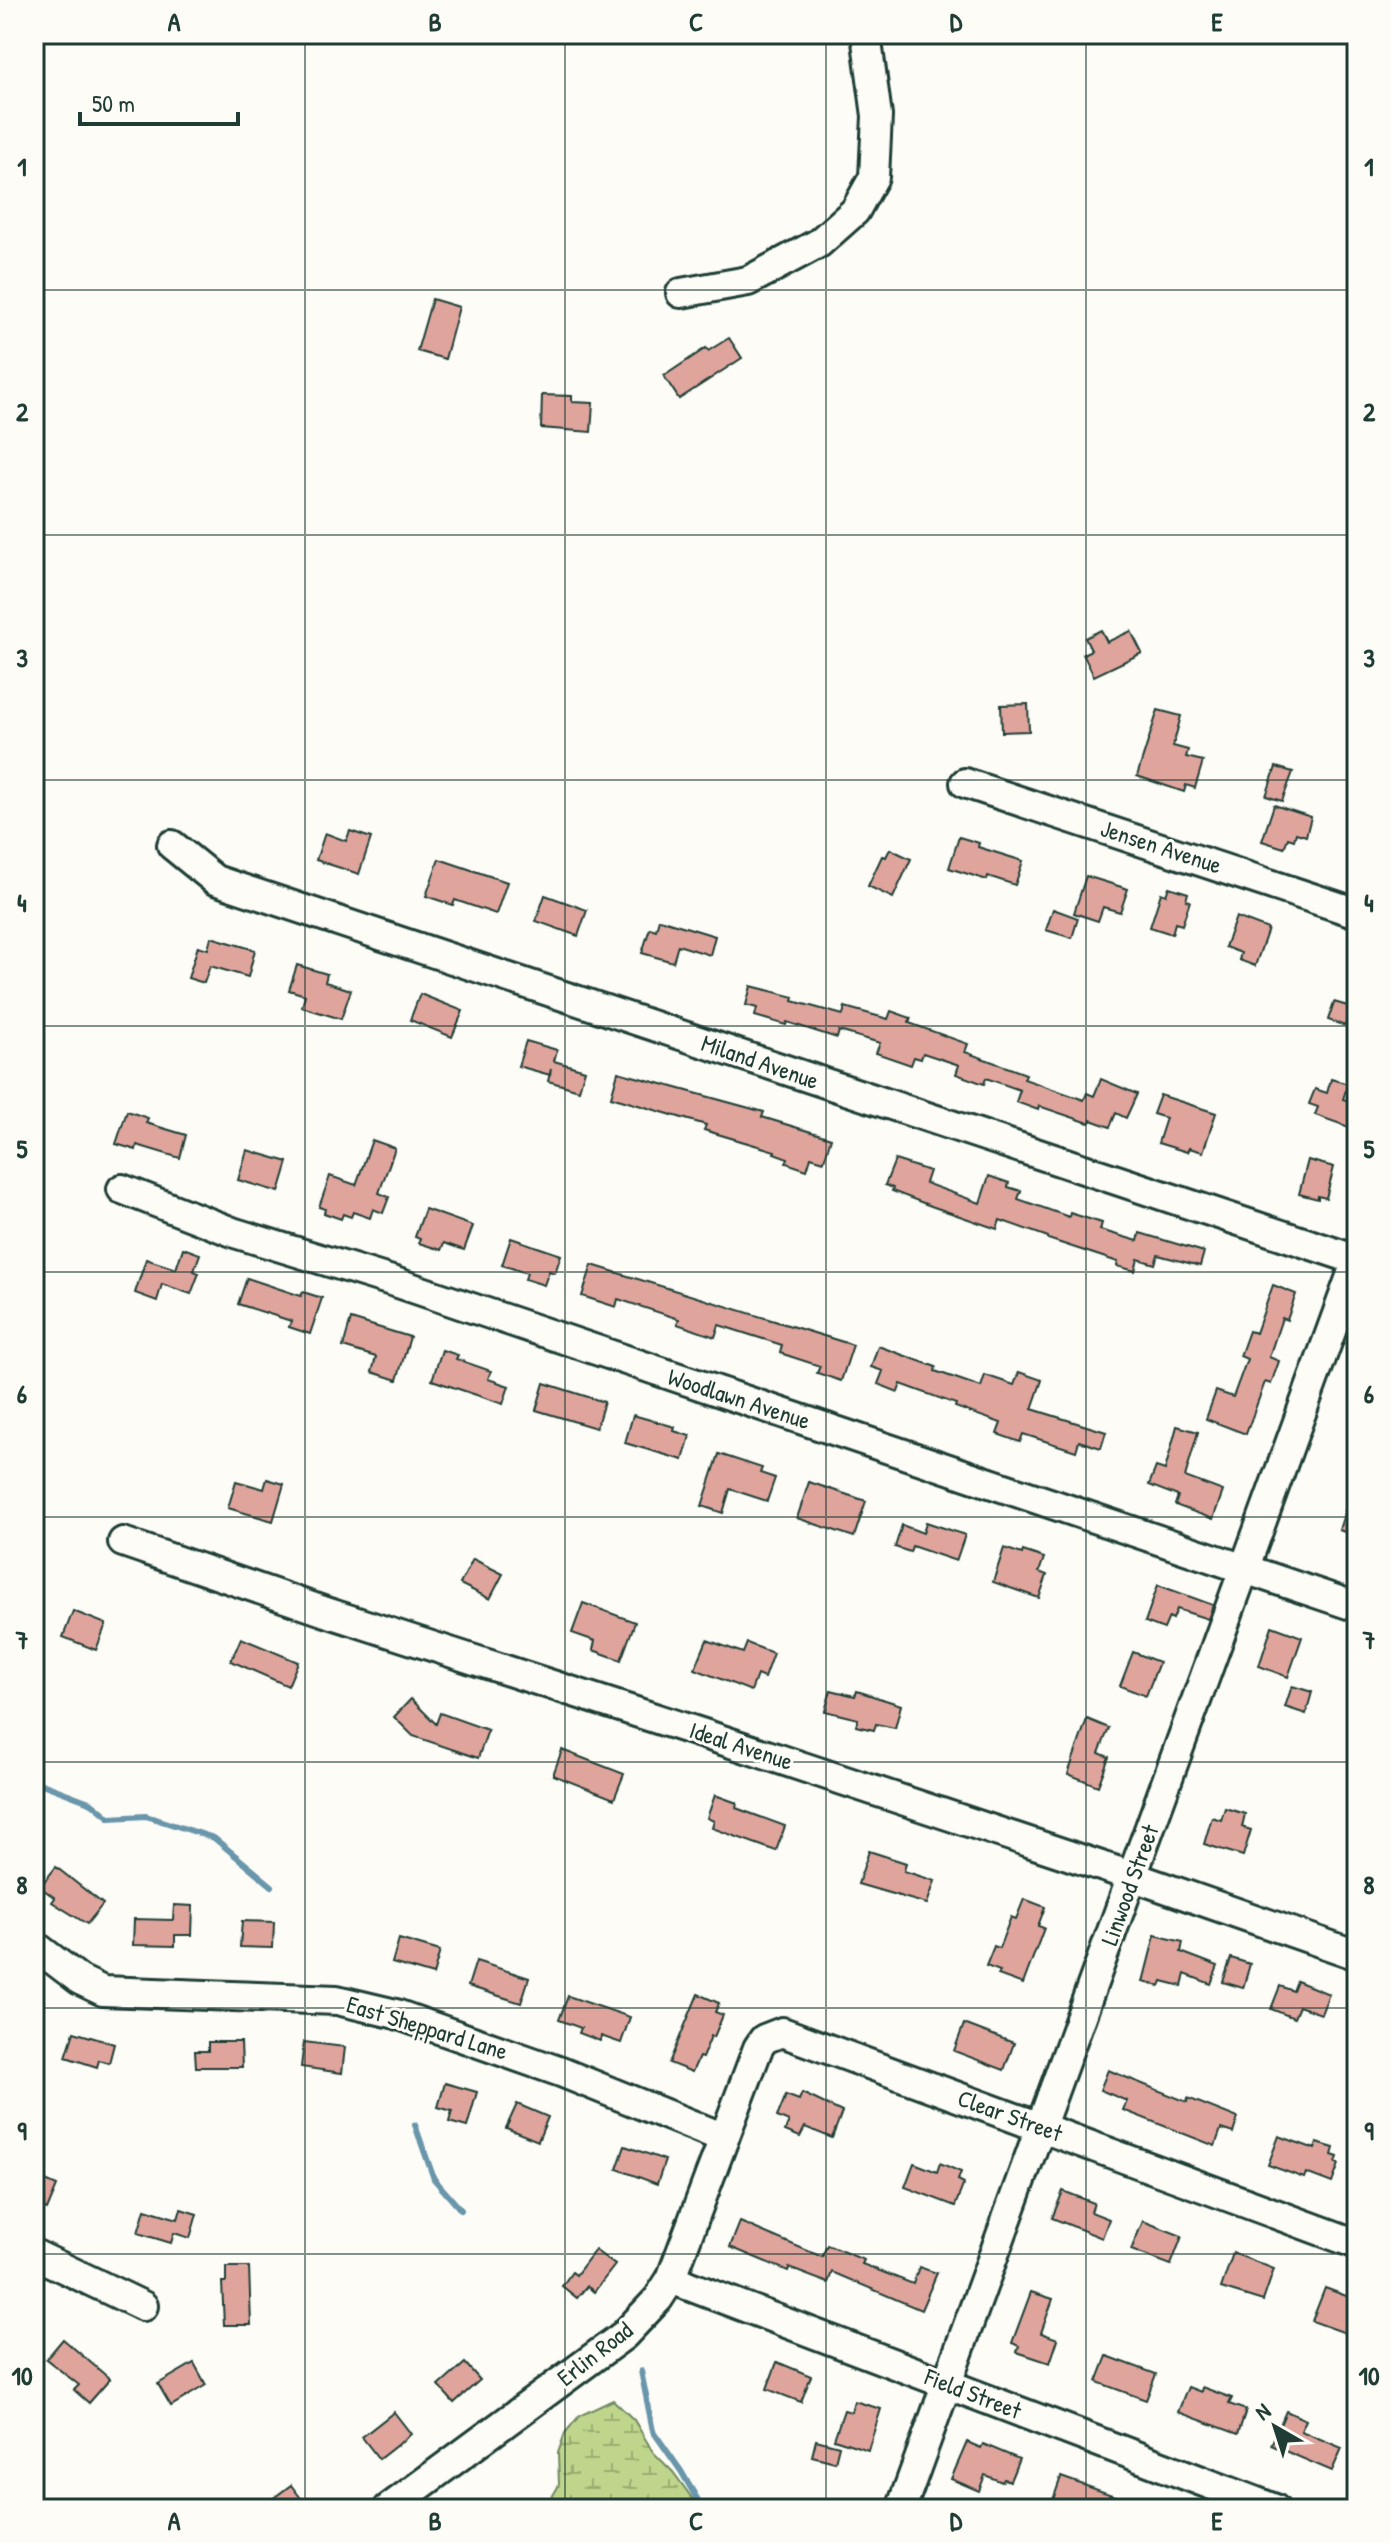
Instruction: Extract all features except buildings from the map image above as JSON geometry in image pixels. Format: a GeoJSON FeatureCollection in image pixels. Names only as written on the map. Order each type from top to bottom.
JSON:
{"type":"FeatureCollection","features":[{"type":"Feature","properties":{"kind":"street"},"geometry":{"type":"LineString","coordinates":[[681,293],[748,281],[819,243],[855,211],[874,177],[877,116],[866,34]]}},
{"type":"Feature","properties":{"kind":"street","name":"Jensen Avenue"},"geometry":{"type":"LineString","coordinates":[[965,783],[1357,913]]}},
{"type":"Feature","properties":{"kind":"street","name":"Miland Avenue"},"geometry":{"type":"LineString","coordinates":[[172,845],[215,880],[1357,1260]]}},
{"type":"Feature","properties":{"kind":"street","name":"Woodlawn Avenue"},"geometry":{"type":"LineString","coordinates":[[122,1189],[235,1233],[395,1282],[1357,1607]]}},
{"type":"Feature","properties":{"kind":"street","name":"Linwood Street"},"geometry":{"type":"LineString","coordinates":[[901,2509],[1357,1260]]}},
{"type":"Feature","properties":{"kind":"street","name":"Ideal Avenue"},"geometry":{"type":"LineString","coordinates":[[123,1542],[326,1612],[1134,1877],[1357,1955]]}},
{"type":"Feature","properties":{"kind":"street","name":"East Sheppard Lane"},"geometry":{"type":"LineString","coordinates":[[34,1945],[80,1980],[103,1991],[337,2000],[396,2014],[561,2072],[724,2138]]}},
{"type":"Feature","properties":{"kind":"street","name":"Clear Street"},"geometry":{"type":"LineString","coordinates":[[724,2138],[758,2048],[764,2039],[782,2032],[1357,2244]]}},
{"type":"Feature","properties":{"kind":"street","name":"Erlin Road"},"geometry":{"type":"LineString","coordinates":[[388,2509],[624,2335],[658,2299],[671,2279],[724,2138]]}},
{"type":"Feature","properties":{"kind":"street"},"geometry":{"type":"LineString","coordinates":[[34,2254],[143,2306]]}},
{"type":"Feature","properties":{"kind":"street","name":"Field Street"},"geometry":{"type":"LineString","coordinates":[[671,2279],[1275,2509]]}},
{"type":"Feature","properties":{"kind":"green space"},"geometry":{"type":"Polygon","coordinates":[[[613,2400],[634,2420],[653,2452],[673,2472],[700,2509],[545,2509],[559,2485],[558,2453],[565,2433],[579,2416],[613,2400]]]}},
{"type":"Feature","properties":{"kind":"waterway"},"geometry":{"type":"LineString","coordinates":[[34,1781],[92,1803],[110,1818],[146,1816],[214,1838],[272,1886]]}},
{"type":"Feature","properties":{"kind":"waterway"},"geometry":{"type":"LineString","coordinates":[[415,2125],[434,2179],[461,2210]]}},
{"type":"Feature","properties":{"kind":"waterway"},"geometry":{"type":"LineString","coordinates":[[641,2371],[653,2431],[703,2509]]}}]}
